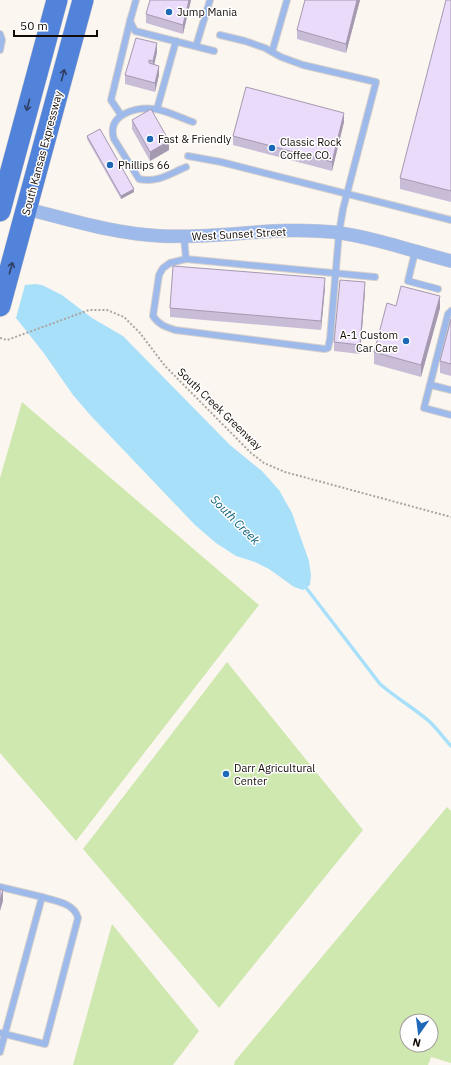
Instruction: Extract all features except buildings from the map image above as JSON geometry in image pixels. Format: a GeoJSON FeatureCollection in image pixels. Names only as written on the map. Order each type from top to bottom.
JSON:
{"type":"FeatureCollection","features":[{"type":"Feature","properties":{"kind":"main road"},"geometry":{"type":"LineString","coordinates":[[0,210],[57,0]]}},
{"type":"Feature","properties":{"kind":"main road","name":"South Kansas Expressway"},"geometry":{"type":"LineString","coordinates":[[0,306],[83,0]]}},
{"type":"Feature","properties":{"kind":"main road"},"geometry":{"type":"LineString","coordinates":[[0,156],[23,126]]}},
{"type":"Feature","properties":{"kind":"street","name":"West Sunset Street"},"geometry":{"type":"LineString","coordinates":[[27,209],[87,225],[122,232],[160,236],[184,237],[290,231],[339,233],[376,241],[451,261]]}},
{"type":"Feature","properties":{"kind":"lane"},"geometry":{"type":"LineString","coordinates":[[121,115],[111,100],[136,0]]}},
{"type":"Feature","properties":{"kind":"lane"},"geometry":{"type":"LineString","coordinates":[[196,46],[210,0]]}},
{"type":"Feature","properties":{"kind":"lane"},"geometry":{"type":"LineString","coordinates":[[272,52],[287,0]]}},
{"type":"Feature","properties":{"kind":"lane"},"geometry":{"type":"LineString","coordinates":[[130,21],[135,31],[214,51]]}},
{"type":"Feature","properties":{"kind":"lane"},"geometry":{"type":"LineString","coordinates":[[0,34],[2,40],[0,50]]}},
{"type":"Feature","properties":{"kind":"lane"},"geometry":{"type":"LineString","coordinates":[[220,35],[245,41],[281,57],[304,65],[376,82],[346,194],[339,233],[336,273],[330,339],[328,348],[324,349],[175,330],[164,327],[156,321],[154,316],[159,275],[163,268],[170,263],[186,259],[336,273],[375,277]]}},
{"type":"Feature","properties":{"kind":"lane"},"geometry":{"type":"LineString","coordinates":[[157,109],[176,41]]}},
{"type":"Feature","properties":{"kind":"lane"},"geometry":{"type":"LineString","coordinates":[[186,167],[156,180],[149,181],[139,179],[114,139],[112,132],[114,122],[121,115],[144,108],[157,109],[193,122]]}},
{"type":"Feature","properties":{"kind":"lane"},"geometry":{"type":"LineString","coordinates":[[188,156],[221,162],[451,220]]}},
{"type":"Feature","properties":{"kind":"lane"},"geometry":{"type":"LineString","coordinates":[[184,237],[186,259]]}},
{"type":"Feature","properties":{"kind":"lane"},"geometry":{"type":"LineString","coordinates":[[415,252],[408,281],[438,289]]}},
{"type":"Feature","properties":{"kind":"lane"},"geometry":{"type":"LineString","coordinates":[[451,311],[448,314],[424,408],[451,415]]}},
{"type":"Feature","properties":{"kind":"lane"},"geometry":{"type":"LineString","coordinates":[[431,385],[451,390]]}},
{"type":"Feature","properties":{"kind":"lane"},"geometry":{"type":"LineString","coordinates":[[0,887],[65,904],[76,912],[78,918],[45,1044],[2,1034]]}},
{"type":"Feature","properties":{"kind":"lane"},"geometry":{"type":"LineString","coordinates":[[0,1052],[2,1034],[42,897]]}},
{"type":"Feature","properties":{"kind":"path","name":"South Creek Greenway"},"geometry":{"type":"LineString","coordinates":[[0,338],[7,340],[89,310],[107,310],[124,317],[165,366],[251,452],[264,463],[285,472],[451,517]]}},
{"type":"Feature","properties":{"kind":"green space"},"geometry":{"type":"Polygon","coordinates":[[[22,402],[259,605],[76,841],[0,753],[0,478],[22,402]]]}},
{"type":"Feature","properties":{"kind":"green space"},"geometry":{"type":"Polygon","coordinates":[[[227,662],[363,830],[219,1008],[83,849],[227,662]]]}},
{"type":"Feature","properties":{"kind":"green space"},"geometry":{"type":"Polygon","coordinates":[[[447,807],[451,811],[451,1063],[431,1057],[428,1065],[234,1065],[235,1061],[447,807]]]}},
{"type":"Feature","properties":{"kind":"green space"},"geometry":{"type":"Polygon","coordinates":[[[112,924],[199,1031],[173,1065],[73,1065],[112,924]]]}},
{"type":"Feature","properties":{"kind":"water"},"geometry":{"type":"Polygon","coordinates":[[[25,285],[42,285],[62,295],[92,318],[123,336],[230,445],[262,471],[279,490],[292,513],[309,561],[311,575],[310,585],[303,590],[294,587],[269,569],[255,562],[236,556],[216,543],[195,525],[91,416],[73,395],[43,352],[16,318],[25,285]]]}},
{"type":"Feature","properties":{"kind":"waterway","name":"South Creek"},"geometry":{"type":"LineString","coordinates":[[304,585],[380,684],[430,722],[451,746]]}},
{"type":"Feature","properties":{"kind":"place","name":"Jump Mania"},"geometry":{"type":"Point","coordinates":[169,12]}},
{"type":"Feature","properties":{"kind":"place","name":"Fast & Friendly"},"geometry":{"type":"Point","coordinates":[150,139]}},
{"type":"Feature","properties":{"kind":"place","name":"Classic Rock Coffee CO."},"geometry":{"type":"Point","coordinates":[272,148]}},
{"type":"Feature","properties":{"kind":"place","name":"Phillips 66"},"geometry":{"type":"Point","coordinates":[110,165]}},
{"type":"Feature","properties":{"kind":"place","name":"A-1 Custom Car Care"},"geometry":{"type":"Point","coordinates":[406,341]}},
{"type":"Feature","properties":{"kind":"place","name":"Darr Agricultural Center"},"geometry":{"type":"Point","coordinates":[226,774]}}]}
